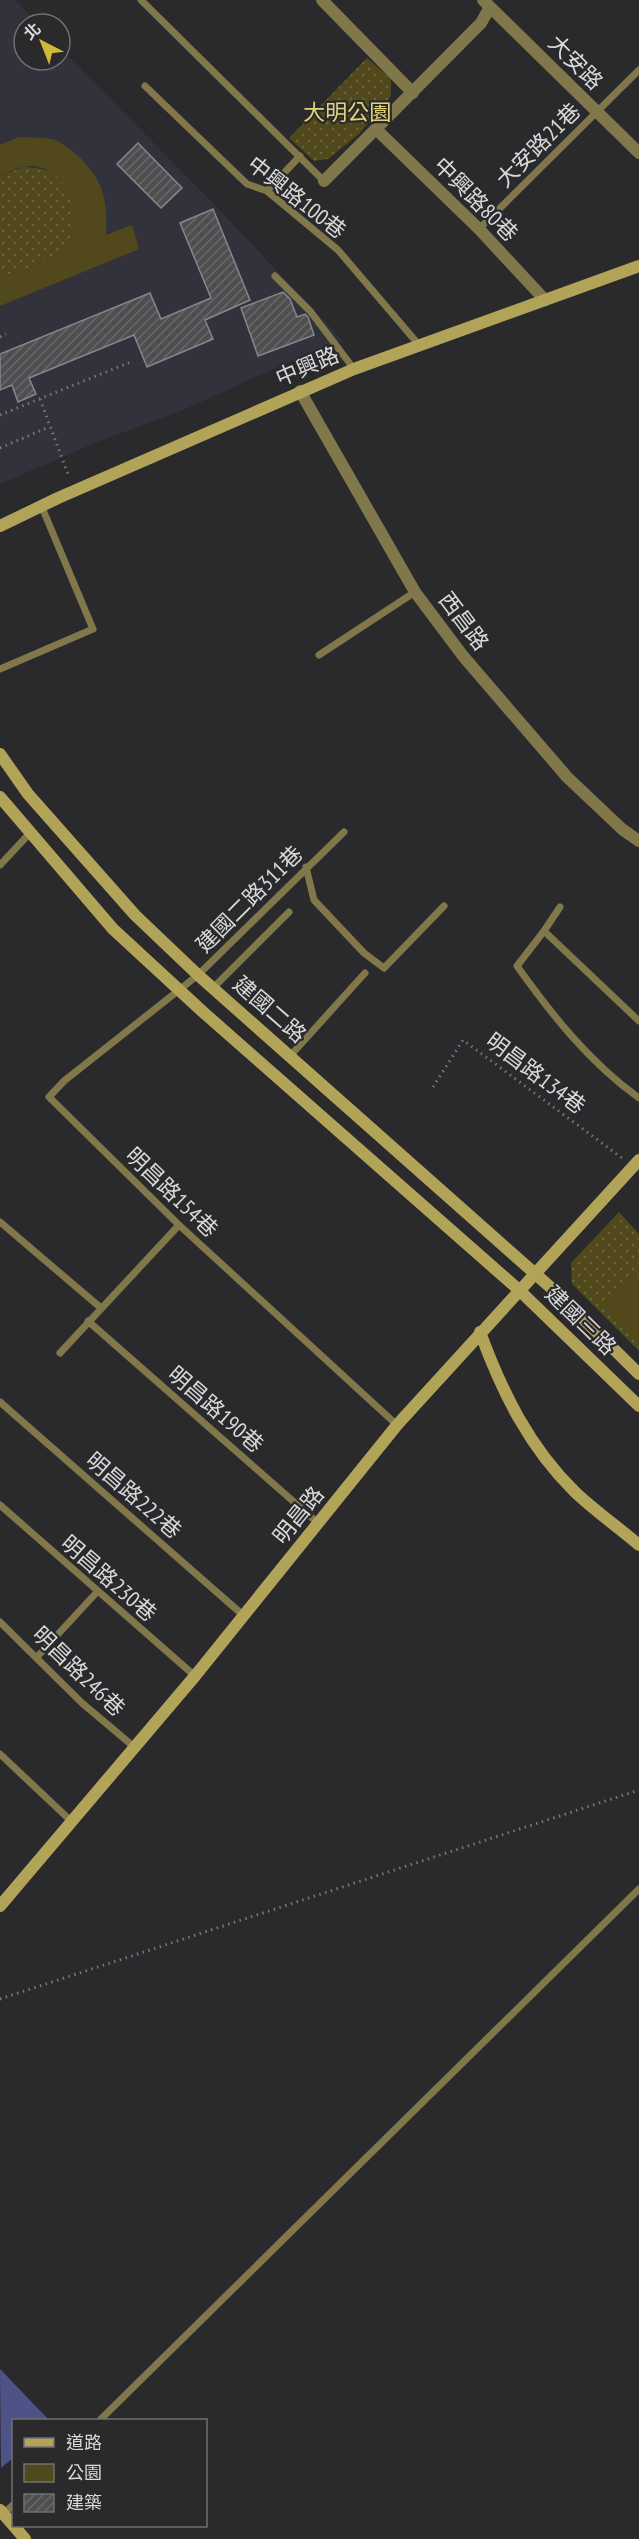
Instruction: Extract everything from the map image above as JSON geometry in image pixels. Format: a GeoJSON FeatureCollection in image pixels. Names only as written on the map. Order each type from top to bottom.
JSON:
{"type":"FeatureCollection","features":[{"type":"Feature","properties":{"kind":"street"},"geometry":{"type":"LineString","coordinates":[[322,0],[413,93]]}},
{"type":"Feature","properties":{"kind":"street"},"geometry":{"type":"LineString","coordinates":[[324,181],[481,23],[490,2]]}},
{"type":"Feature","properties":{"kind":"street","name":"大安路"},"geometry":{"type":"LineString","coordinates":[[490,2],[639,153]]}},
{"type":"Feature","properties":{"kind":"street","name":"中興路80巷"},"geometry":{"type":"LineString","coordinates":[[376,130],[479,229],[545,300]]}},
{"type":"Feature","properties":{"kind":"street","name":"中興路"},"geometry":{"type":"LineString","coordinates":[[0,526],[41,505],[354,369],[639,266]]}},
{"type":"Feature","properties":{"kind":"street","name":"西昌路"},"geometry":{"type":"LineString","coordinates":[[300,391],[416,592],[463,657],[567,777],[622,829],[639,841]]}},
{"type":"Feature","properties":{"kind":"street","name":"建國二路"},"geometry":{"type":"LineString","coordinates":[[0,754],[28,794],[135,915],[198,975],[536,1273]]}},
{"type":"Feature","properties":{"kind":"street","name":"建國二路"},"geometry":{"type":"LineString","coordinates":[[0,797],[29,834],[113,928],[178,989],[519,1290]]}},
{"type":"Feature","properties":{"kind":"street","name":"明昌路"},"geometry":{"type":"LineString","coordinates":[[0,1906],[133,1746],[195,1676],[397,1425],[636,1163]]}},
{"type":"Feature","properties":{"kind":"street","name":"建國三路"},"geometry":{"type":"LineString","coordinates":[[536,1273],[639,1374]]}},
{"type":"Feature","properties":{"kind":"street","name":"建國三路"},"geometry":{"type":"LineString","coordinates":[[519,1290],[639,1406]]}},
{"type":"Feature","properties":{"kind":"street"},"geometry":{"type":"LineString","coordinates":[[480,1332],[497,1379],[522,1425],[542,1454],[575,1492],[639,1545]]}},
{"type":"Feature","properties":{"kind":"street"},"geometry":{"type":"LineString","coordinates":[[1,2514],[12,2525]]}},
{"type":"Feature","properties":{"kind":"street"},"geometry":{"type":"LineString","coordinates":[[13,2527],[25,2539]]}},
{"type":"Feature","properties":{"kind":"lane"},"geometry":{"type":"LineString","coordinates":[[141,0],[324,181]]}},
{"type":"Feature","properties":{"kind":"lane","name":"大安路21巷"},"geometry":{"type":"LineString","coordinates":[[479,229],[639,70]]}},
{"type":"Feature","properties":{"kind":"lane","name":"中興路100巷"},"geometry":{"type":"LineString","coordinates":[[145,86],[247,184],[267,191],[338,250],[419,345]]}},
{"type":"Feature","properties":{"kind":"lane"},"geometry":{"type":"LineString","coordinates":[[267,191],[300,156]]}},
{"type":"Feature","properties":{"kind":"lane"},"geometry":{"type":"LineString","coordinates":[[275,276],[310,311],[354,369]]}},
{"type":"Feature","properties":{"kind":"lane"},"geometry":{"type":"LineString","coordinates":[[0,669],[93,628],[41,505]]}},
{"type":"Feature","properties":{"kind":"lane"},"geometry":{"type":"LineString","coordinates":[[319,656],[416,592]]}},
{"type":"Feature","properties":{"kind":"lane","name":"建國二路311巷"},"geometry":{"type":"LineString","coordinates":[[178,989],[198,975],[344,832]]}},
{"type":"Feature","properties":{"kind":"lane"},"geometry":{"type":"LineString","coordinates":[[0,865],[29,834]]}},
{"type":"Feature","properties":{"kind":"lane"},"geometry":{"type":"LineString","coordinates":[[306,867],[314,900],[364,953],[384,968],[444,906]]}},
{"type":"Feature","properties":{"kind":"lane"},"geometry":{"type":"LineString","coordinates":[[560,907],[517,966],[552,1015],[612,1078],[639,1098]]}},
{"type":"Feature","properties":{"kind":"lane"},"geometry":{"type":"LineString","coordinates":[[213,988],[289,912]]}},
{"type":"Feature","properties":{"kind":"lane"},"geometry":{"type":"LineString","coordinates":[[544,931],[639,1021]]}},
{"type":"Feature","properties":{"kind":"lane"},"geometry":{"type":"LineString","coordinates":[[291,1055],[365,973]]}},
{"type":"Feature","properties":{"kind":"lane","name":"明昌路154巷"},"geometry":{"type":"LineString","coordinates":[[178,989],[64,1081],[49,1097],[179,1225],[397,1425]]}},
{"type":"Feature","properties":{"kind":"lane"},"geometry":{"type":"LineString","coordinates":[[0,1222],[101,1308]]}},
{"type":"Feature","properties":{"kind":"lane"},"geometry":{"type":"LineString","coordinates":[[60,1353],[179,1225]]}},
{"type":"Feature","properties":{"kind":"lane","name":"明昌路190巷"},"geometry":{"type":"LineString","coordinates":[[88,1321],[319,1524]]}},
{"type":"Feature","properties":{"kind":"lane","name":"明昌路222巷"},"geometry":{"type":"LineString","coordinates":[[0,1402],[244,1616]]}},
{"type":"Feature","properties":{"kind":"lane","name":"明昌路230巷"},"geometry":{"type":"LineString","coordinates":[[0,1505],[195,1676]]}},
{"type":"Feature","properties":{"kind":"lane"},"geometry":{"type":"LineString","coordinates":[[37,1657],[97,1592]]}},
{"type":"Feature","properties":{"kind":"lane","name":"明昌路246巷"},"geometry":{"type":"LineString","coordinates":[[0,1622],[82,1703],[133,1746]]}},
{"type":"Feature","properties":{"kind":"lane"},"geometry":{"type":"LineString","coordinates":[[0,1754],[71,1821]]}},
{"type":"Feature","properties":{"kind":"lane"},"geometry":{"type":"LineString","coordinates":[[102,2419],[639,1889]]}},
{"type":"Feature","properties":{"kind":"path"},"geometry":{"type":"LineString","coordinates":[[0,337],[6,334]]}},
{"type":"Feature","properties":{"kind":"path"},"geometry":{"type":"LineString","coordinates":[[0,416],[133,361]]}},
{"type":"Feature","properties":{"kind":"path"},"geometry":{"type":"LineString","coordinates":[[40,399],[75,490]]}},
{"type":"Feature","properties":{"kind":"path"},"geometry":{"type":"LineString","coordinates":[[0,448],[49,427]]}},
{"type":"Feature","properties":{"kind":"path","name":"明昌路134巷"},"geometry":{"type":"LineString","coordinates":[[433,1087],[463,1040],[636,1163]]}},
{"type":"Feature","properties":{"kind":"path"},"geometry":{"type":"LineString","coordinates":[[0,1999],[639,1790]]}},
{"type":"Feature","properties":{"kind":"shaded area"},"geometry":{"type":"Polygon","coordinates":[[[0,0],[15,0],[26,12],[12,12],[12,72],[72,72],[72,60],[210,200],[343,341],[284,364],[181,411],[102,440],[0,484],[0,0]]]}},
{"type":"Feature","properties":{"kind":"green space","name":"大明公園"},"geometry":{"type":"Polygon","coordinates":[[[367,58],[391,79],[391,96],[359,134],[328,159],[314,161],[289,138],[367,58]]]}},
{"type":"Feature","properties":{"kind":"green space"},"geometry":{"type":"Polygon","coordinates":[[[19,137],[52,139],[62,143],[76,154],[92,172],[102,190],[106,211],[106,235],[132,225],[139,249],[0,306],[0,278],[38,264],[56,254],[69,241],[73,229],[72,202],[58,178],[48,170],[36,166],[22,167],[0,176],[0,145],[19,137]]]}},
{"type":"Feature","properties":{"kind":"green space"},"geometry":{"type":"Polygon","coordinates":[[[23,167],[47,171],[61,180],[73,205],[74,224],[69,241],[56,254],[38,264],[0,278],[0,176],[23,167]]]}},
{"type":"Feature","properties":{"kind":"green space"},"geometry":{"type":"Polygon","coordinates":[[[619,1212],[639,1234],[639,1351],[572,1284],[571,1263],[619,1212]]]}},
{"type":"Feature","properties":{"kind":"green space"},"geometry":{"type":"Polygon","coordinates":[[[636,1273],[639,1276],[639,1339],[606,1305],[636,1273]]]}},
{"type":"Feature","properties":{"kind":"water"},"geometry":{"type":"Polygon","coordinates":[[[0,2369],[48,2419],[12,2419],[12,2459],[1,2468],[0,2369]]]}},
{"type":"Feature","properties":{"kind":"building"},"geometry":{"type":"Polygon","coordinates":[[[138,143],[182,188],[161,208],[117,164],[138,143]]]}},
{"type":"Feature","properties":{"kind":"building"},"geometry":{"type":"Polygon","coordinates":[[[213,209],[250,300],[205,320],[213,339],[147,367],[134,335],[29,378],[36,394],[18,402],[12,385],[0,390],[0,354],[150,293],[161,319],[211,298],[180,223],[213,209]]]}},
{"type":"Feature","properties":{"kind":"building"},"geometry":{"type":"Polygon","coordinates":[[[283,292],[290,299],[297,317],[305,314],[308,317],[314,335],[258,356],[241,308],[283,292]]]}}]}
